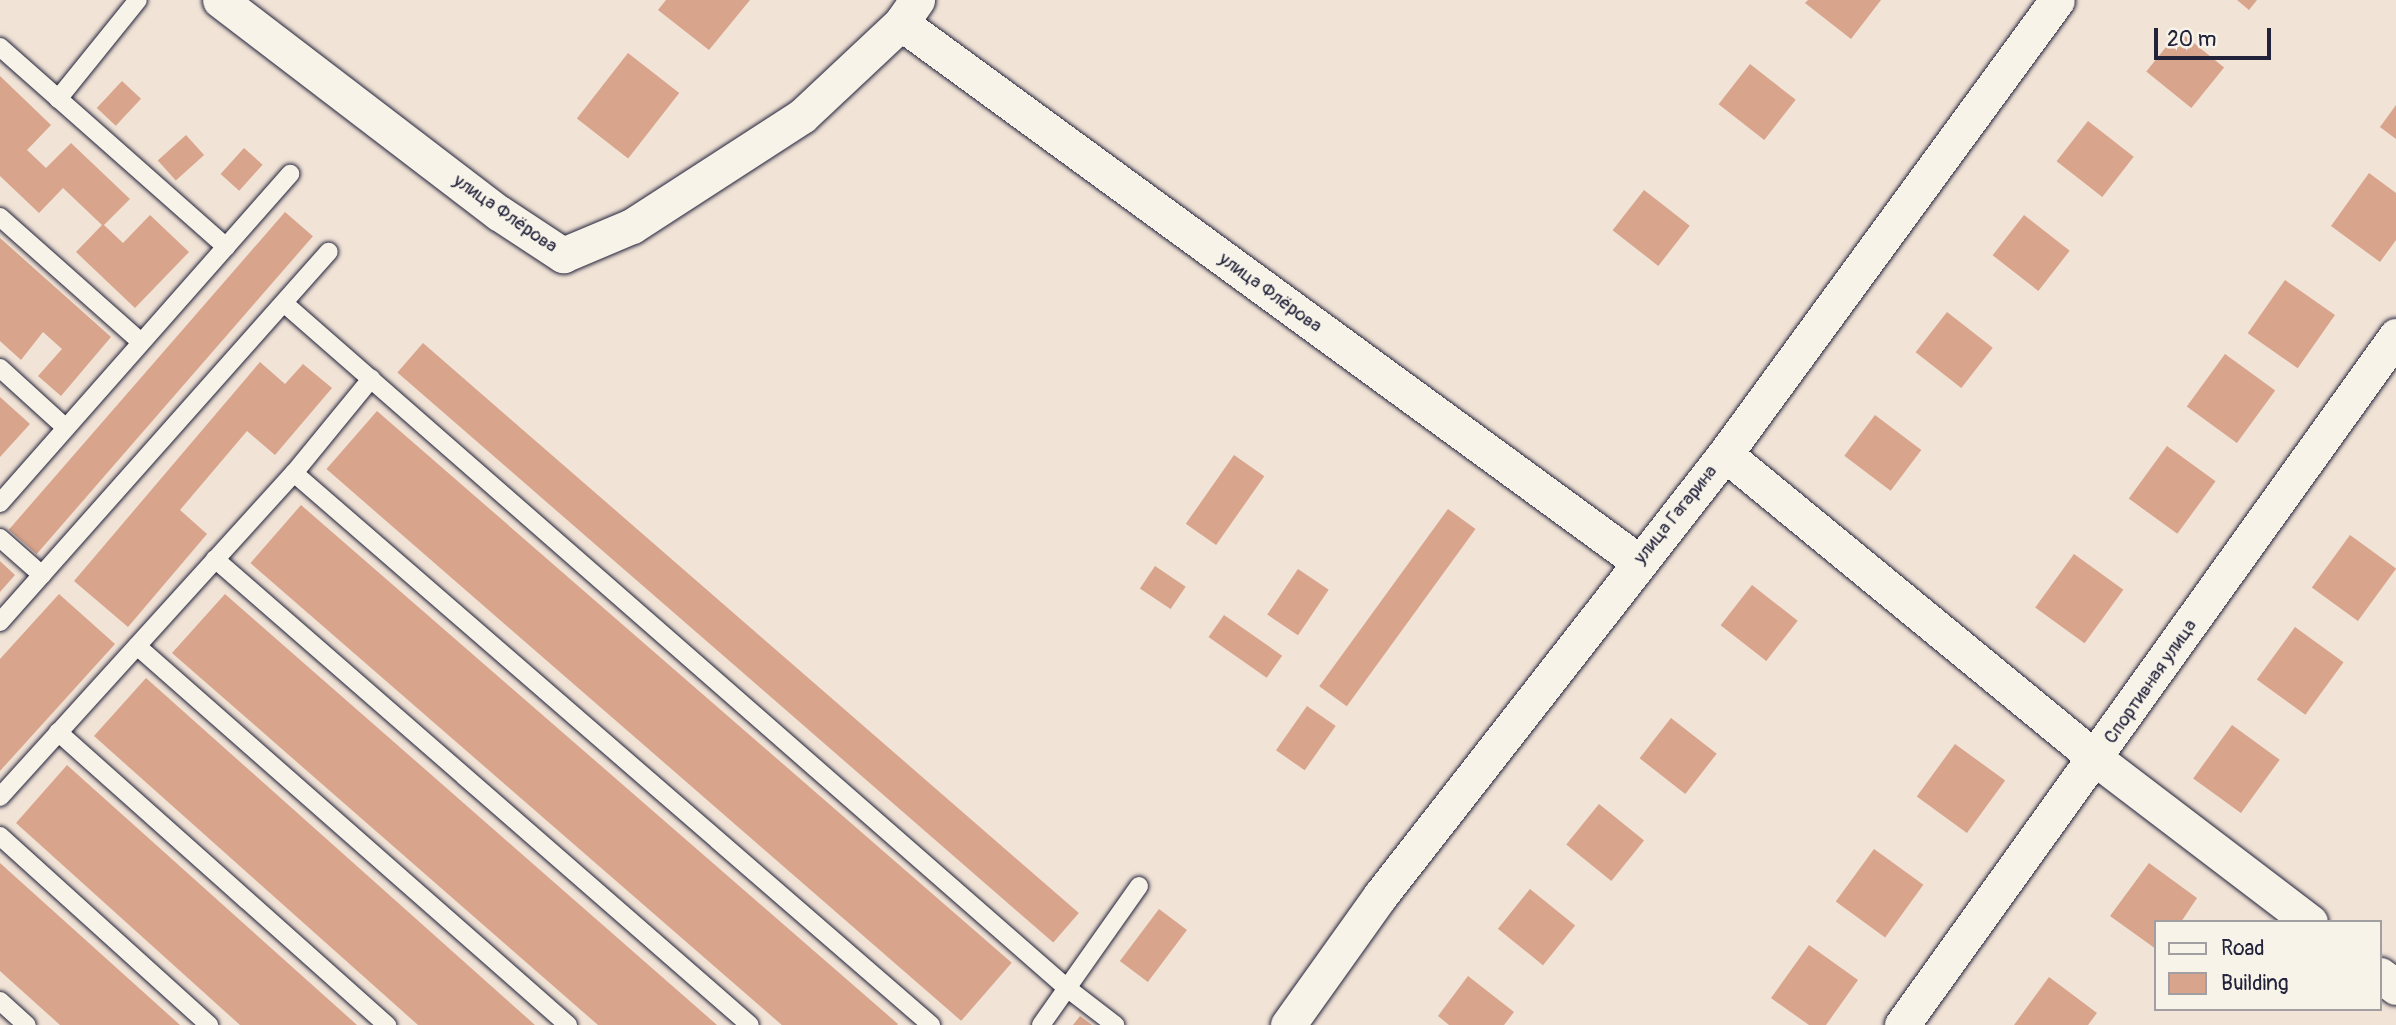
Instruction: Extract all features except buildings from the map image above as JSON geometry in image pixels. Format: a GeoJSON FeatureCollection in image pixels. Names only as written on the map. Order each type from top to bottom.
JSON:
{"type":"FeatureCollection","features":[{"type":"Feature","properties":{"kind":"street","name":"улица Флёрова"},"geometry":{"type":"LineString","coordinates":[[220,0],[499,213],[563,255],[632,226],[802,116],[909,11],[1639,562]]}},
{"type":"Feature","properties":{"kind":"street","name":"улица Гагарина"},"geometry":{"type":"LineString","coordinates":[[1288,1025],[1380,896],[1725,454],[2057,0]]}},
{"type":"Feature","properties":{"kind":"street","name":"Спортивная улица"},"geometry":{"type":"LineString","coordinates":[[1902,1025],[2096,759],[2396,337]]}},
{"type":"Feature","properties":{"kind":"street"},"geometry":{"type":"LineString","coordinates":[[1725,454],[2096,759],[2307,920]]}},
{"type":"Feature","properties":{"kind":"lane"},"geometry":{"type":"LineString","coordinates":[[58,99],[138,0]]}},
{"type":"Feature","properties":{"kind":"lane"},"geometry":{"type":"LineString","coordinates":[[0,47],[226,247]]}},
{"type":"Feature","properties":{"kind":"lane"},"geometry":{"type":"LineString","coordinates":[[0,503],[290,174]]}},
{"type":"Feature","properties":{"kind":"lane"},"geometry":{"type":"LineString","coordinates":[[0,217],[141,342]]}},
{"type":"Feature","properties":{"kind":"lane"},"geometry":{"type":"LineString","coordinates":[[0,622],[329,253]]}},
{"type":"Feature","properties":{"kind":"lane"},"geometry":{"type":"LineString","coordinates":[[285,304],[1067,988],[1115,1025]]}},
{"type":"Feature","properties":{"kind":"lane"},"geometry":{"type":"LineString","coordinates":[[0,368],[66,428]]}},
{"type":"Feature","properties":{"kind":"lane"},"geometry":{"type":"LineString","coordinates":[[0,797],[294,473],[371,379]]}},
{"type":"Feature","properties":{"kind":"lane"},"geometry":{"type":"LineString","coordinates":[[294,473],[931,1025]]}},
{"type":"Feature","properties":{"kind":"lane"},"geometry":{"type":"LineString","coordinates":[[0,538],[42,575]]}},
{"type":"Feature","properties":{"kind":"lane"},"geometry":{"type":"LineString","coordinates":[[215,559],[750,1025]]}},
{"type":"Feature","properties":{"kind":"lane"},"geometry":{"type":"LineString","coordinates":[[137,646],[568,1025]]}},
{"type":"Feature","properties":{"kind":"lane"},"geometry":{"type":"LineString","coordinates":[[58,732],[387,1025]]}},
{"type":"Feature","properties":{"kind":"lane"},"geometry":{"type":"LineString","coordinates":[[0,836],[209,1025]]}},
{"type":"Feature","properties":{"kind":"lane"},"geometry":{"type":"LineString","coordinates":[[1041,1025],[1139,886]]}},
{"type":"Feature","properties":{"kind":"lane"},"geometry":{"type":"LineString","coordinates":[[0,1001],[27,1025]]}}]}
